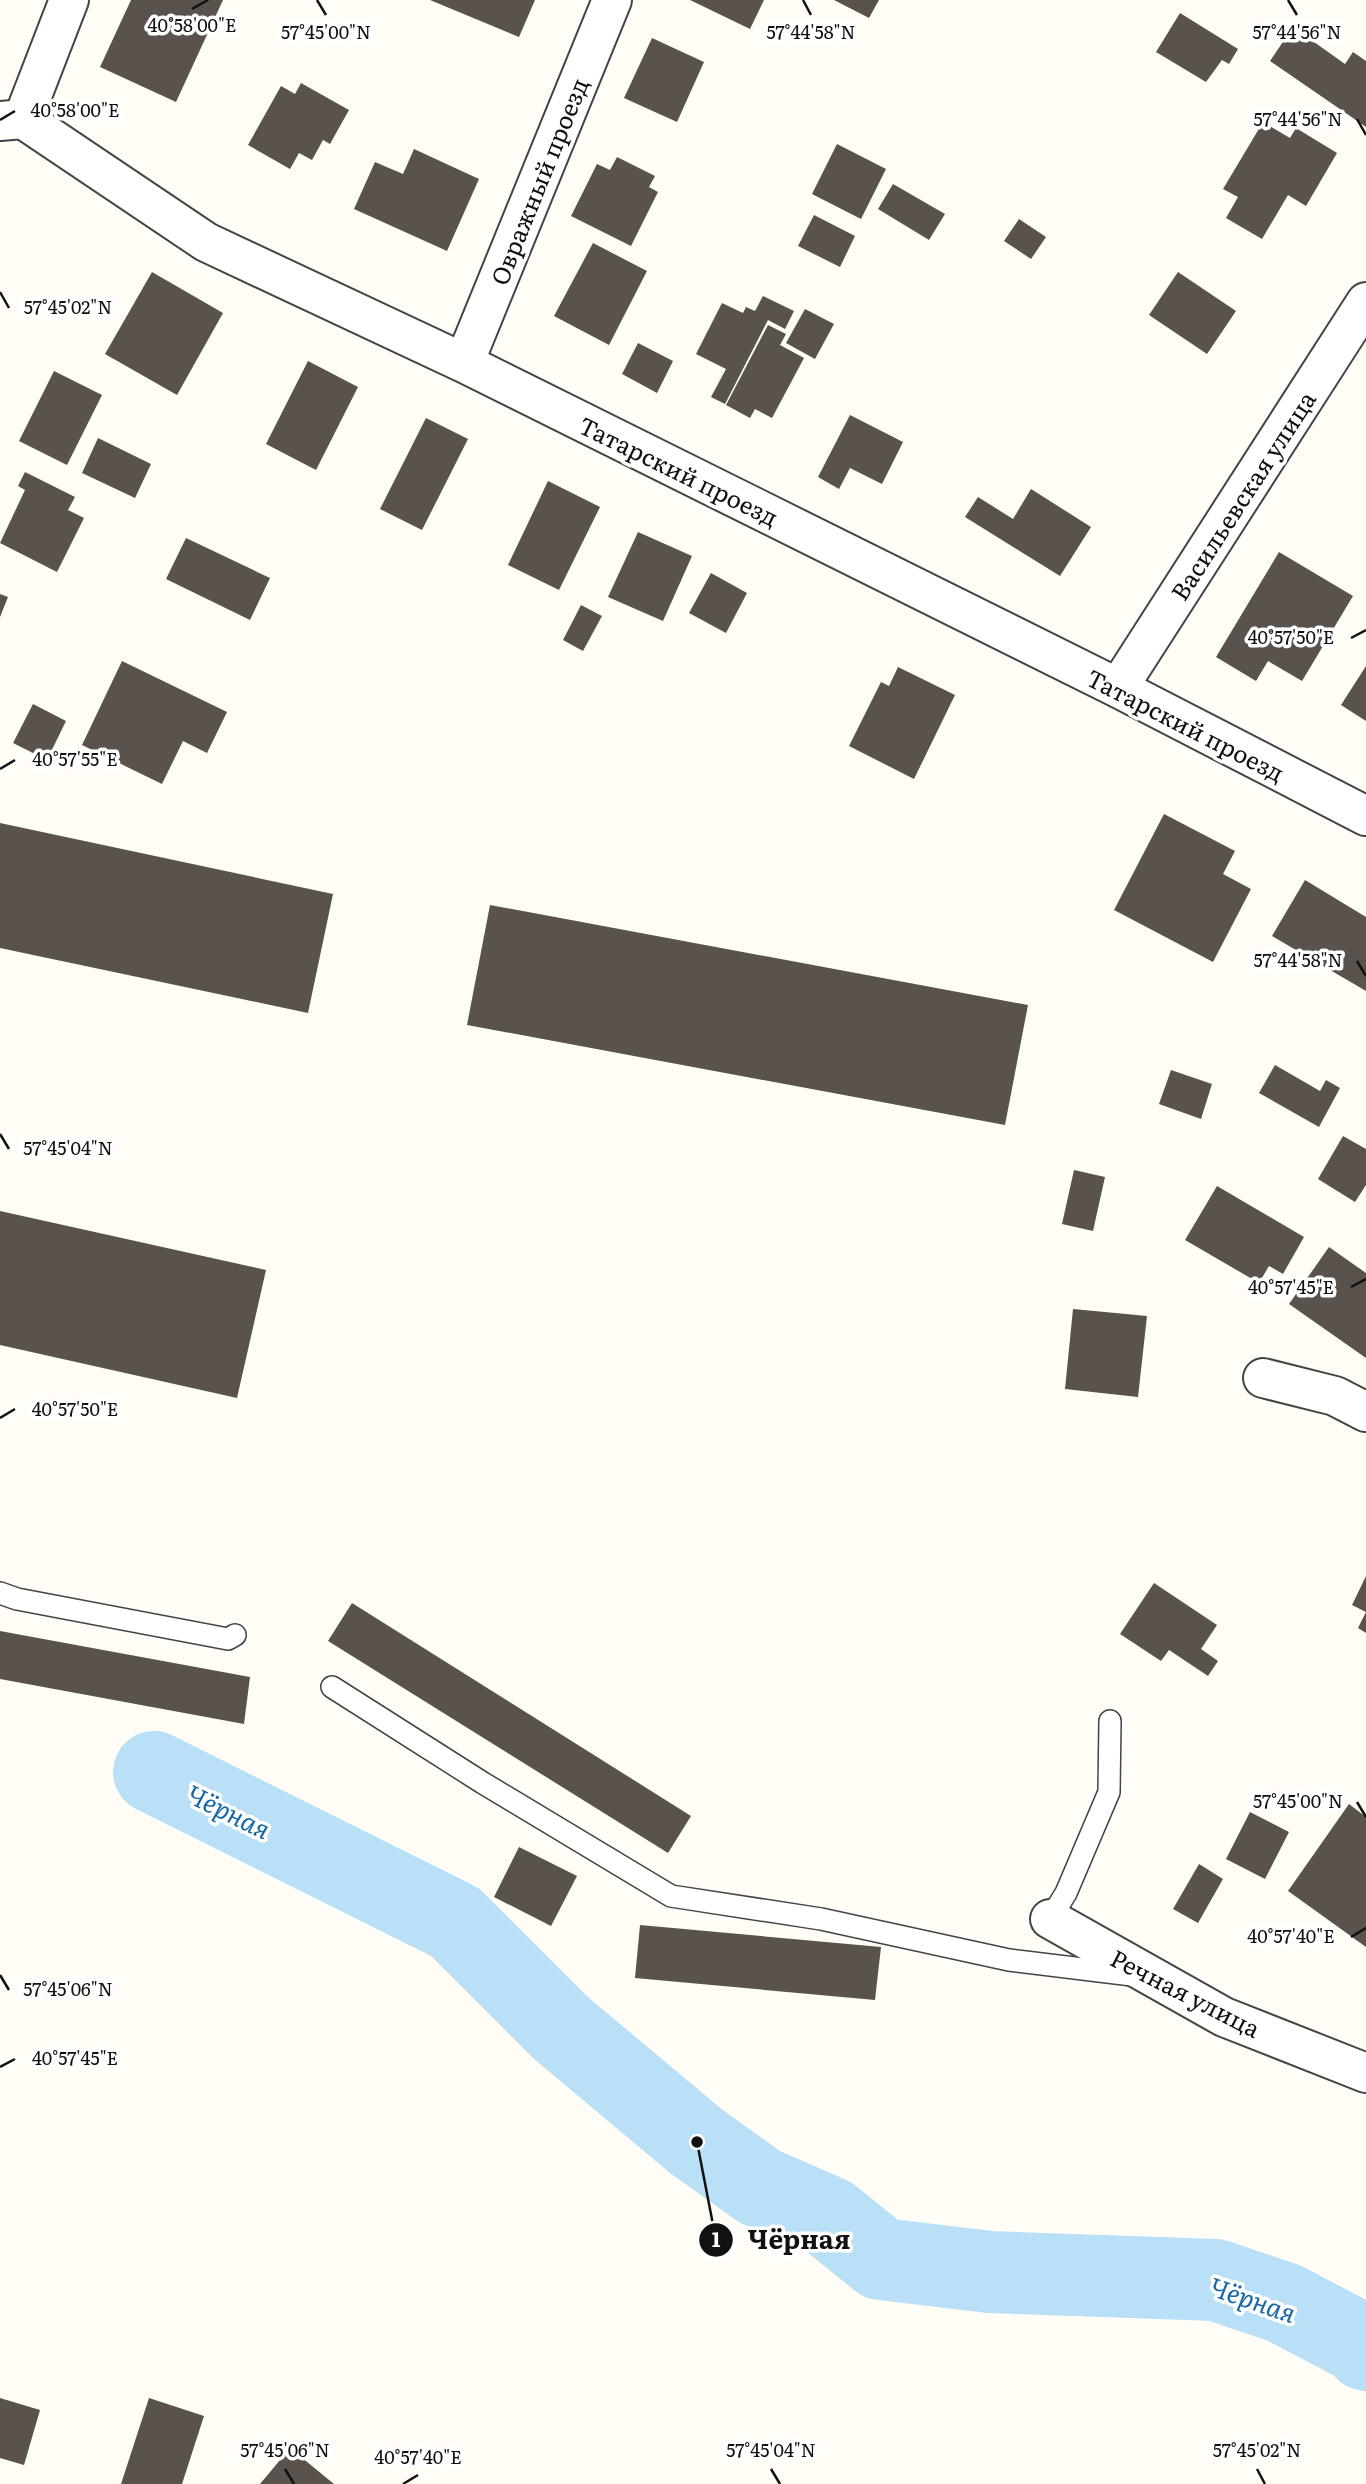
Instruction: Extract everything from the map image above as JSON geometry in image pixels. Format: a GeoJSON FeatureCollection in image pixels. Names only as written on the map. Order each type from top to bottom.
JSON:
{"type":"FeatureCollection","features":[{"type":"Feature","properties":{"kind":"street"},"geometry":{"type":"LineString","coordinates":[[11,120],[69,0]]}},
{"type":"Feature","properties":{"kind":"street","name":"Овражный проезд"},"geometry":{"type":"LineString","coordinates":[[464,363],[612,0]]}},
{"type":"Feature","properties":{"kind":"street","name":"Татарский проезд"},"geometry":{"type":"LineString","coordinates":[[11,120],[206,242],[464,363],[1118,688],[1366,816]]}},
{"type":"Feature","properties":{"kind":"street","name":"Васильевская улица"},"geometry":{"type":"LineString","coordinates":[[1118,688],[1366,302]]}},
{"type":"Feature","properties":{"kind":"street"},"geometry":{"type":"LineString","coordinates":[[1263,1378],[1335,1396],[1366,1412]]}},
{"type":"Feature","properties":{"kind":"street","name":"Речная улица"},"geometry":{"type":"LineString","coordinates":[[1050,1919],[1224,2017],[1366,2073]]}},
{"type":"Feature","properties":{"kind":"lane"},"geometry":{"type":"LineString","coordinates":[[0,1593],[17,1599],[123,1620],[228,1639],[235,1636]]}},
{"type":"Feature","properties":{"kind":"lane"},"geometry":{"type":"LineString","coordinates":[[332,1687],[483,1783],[671,1896],[821,1919],[1009,1960],[1155,1978]]}},
{"type":"Feature","properties":{"kind":"lane"},"geometry":{"type":"LineString","coordinates":[[1050,1919],[1066,1893],[1109,1792],[1110,1721]]}},
{"type":"Feature","properties":{"kind":"building"},"geometry":{"type":"Polygon","coordinates":[[[131,0],[223,0],[176,102],[100,67],[131,0]]]}},
{"type":"Feature","properties":{"kind":"building"},"geometry":{"type":"Polygon","coordinates":[[[430,0],[535,0],[519,37],[430,0]]]}},
{"type":"Feature","properties":{"kind":"building"},"geometry":{"type":"Polygon","coordinates":[[[690,0],[764,0],[750,29],[690,0]]]}},
{"type":"Feature","properties":{"kind":"building"},"geometry":{"type":"Polygon","coordinates":[[[834,0],[879,0],[869,18],[834,0]]]}},
{"type":"Feature","properties":{"kind":"building"},"geometry":{"type":"Polygon","coordinates":[[[1180,13],[1238,49],[1229,64],[1222,60],[1206,82],[1156,52],[1180,13]]]}},
{"type":"Feature","properties":{"kind":"building"},"geometry":{"type":"Polygon","coordinates":[[[1293,27],[1345,64],[1353,52],[1366,61],[1366,127],[1270,61],[1293,27]]]}},
{"type":"Feature","properties":{"kind":"building"},"geometry":{"type":"Polygon","coordinates":[[[652,38],[704,62],[677,122],[624,98],[652,38]]]}},
{"type":"Feature","properties":{"kind":"building"},"geometry":{"type":"Polygon","coordinates":[[[301,83],[349,110],[330,144],[323,140],[312,160],[299,153],[290,169],[248,145],[281,86],[295,94],[301,83]]]}},
{"type":"Feature","properties":{"kind":"building"},"geometry":{"type":"Polygon","coordinates":[[[1263,122],[1290,138],[1296,128],[1337,153],[1306,206],[1288,195],[1262,239],[1226,218],[1238,197],[1223,189],[1263,122]]]}},
{"type":"Feature","properties":{"kind":"building"},"geometry":{"type":"Polygon","coordinates":[[[837,144],[886,169],[861,219],[812,194],[837,144]]]}},
{"type":"Feature","properties":{"kind":"building"},"geometry":{"type":"Polygon","coordinates":[[[414,149],[479,179],[447,251],[354,209],[375,162],[403,174],[414,149]]]}},
{"type":"Feature","properties":{"kind":"building"},"geometry":{"type":"Polygon","coordinates":[[[617,157],[655,176],[649,187],[658,192],[631,246],[571,216],[597,164],[610,170],[617,157]]]}},
{"type":"Feature","properties":{"kind":"building"},"geometry":{"type":"Polygon","coordinates":[[[893,184],[945,214],[929,240],[878,209],[893,184]]]}},
{"type":"Feature","properties":{"kind":"building"},"geometry":{"type":"Polygon","coordinates":[[[814,215],[855,236],[840,267],[798,246],[814,215]]]}},
{"type":"Feature","properties":{"kind":"building"},"geometry":{"type":"Polygon","coordinates":[[[1019,219],[1046,237],[1031,259],[1004,241],[1019,219]]]}},
{"type":"Feature","properties":{"kind":"building"},"geometry":{"type":"Polygon","coordinates":[[[593,243],[647,271],[609,345],[554,316],[593,243]]]}},
{"type":"Feature","properties":{"kind":"building"},"geometry":{"type":"Polygon","coordinates":[[[152,272],[223,313],[177,395],[105,354],[152,272]]]}},
{"type":"Feature","properties":{"kind":"building"},"geometry":{"type":"Polygon","coordinates":[[[1178,272],[1236,311],[1207,354],[1149,315],[1178,272]]]}},
{"type":"Feature","properties":{"kind":"building"},"geometry":{"type":"Polygon","coordinates":[[[763,296],[794,311],[785,329],[768,320],[725,404],[711,397],[726,369],[696,354],[722,303],[743,313],[746,307],[755,311],[763,296]]]}},
{"type":"Feature","properties":{"kind":"building"},"geometry":{"type":"Polygon","coordinates":[[[805,309],[834,324],[815,359],[786,343],[805,309]]]}},
{"type":"Feature","properties":{"kind":"building"},"geometry":{"type":"Polygon","coordinates":[[[768,325],[786,334],[780,345],[804,358],[772,418],[755,409],[750,418],[726,405],[768,325]]]}},
{"type":"Feature","properties":{"kind":"building"},"geometry":{"type":"Polygon","coordinates":[[[638,343],[673,361],[657,393],[622,374],[638,343]]]}},
{"type":"Feature","properties":{"kind":"building"},"geometry":{"type":"Polygon","coordinates":[[[308,361],[358,387],[316,470],[266,444],[308,361]]]}},
{"type":"Feature","properties":{"kind":"building"},"geometry":{"type":"Polygon","coordinates":[[[54,371],[102,395],[67,465],[19,441],[54,371]]]}},
{"type":"Feature","properties":{"kind":"building"},"geometry":{"type":"Polygon","coordinates":[[[850,415],[903,442],[882,484],[850,468],[839,489],[818,477],[850,415]]]}},
{"type":"Feature","properties":{"kind":"building"},"geometry":{"type":"Polygon","coordinates":[[[426,418],[468,439],[422,530],[380,509],[426,418]]]}},
{"type":"Feature","properties":{"kind":"building"},"geometry":{"type":"Polygon","coordinates":[[[98,438],[151,464],[135,498],[82,473],[98,438]]]}},
{"type":"Feature","properties":{"kind":"building"},"geometry":{"type":"Polygon","coordinates":[[[25,472],[75,497],[68,510],[84,518],[57,572],[0,543],[25,490],[18,486],[25,472]]]}},
{"type":"Feature","properties":{"kind":"building"},"geometry":{"type":"Polygon","coordinates":[[[548,481],[600,507],[559,590],[508,565],[548,481]]]}},
{"type":"Feature","properties":{"kind":"building"},"geometry":{"type":"Polygon","coordinates":[[[1031,489],[1091,527],[1060,576],[965,517],[978,497],[1013,519],[1031,489]]]}},
{"type":"Feature","properties":{"kind":"building"},"geometry":{"type":"Polygon","coordinates":[[[638,532],[692,556],[663,621],[608,597],[638,532]]]}},
{"type":"Feature","properties":{"kind":"building"},"geometry":{"type":"Polygon","coordinates":[[[186,538],[270,578],[250,620],[166,579],[186,538]]]}},
{"type":"Feature","properties":{"kind":"building"},"geometry":{"type":"Polygon","coordinates":[[[1279,552],[1353,596],[1302,681],[1268,661],[1256,681],[1216,657],[1279,552]]]}},
{"type":"Feature","properties":{"kind":"building"},"geometry":{"type":"Polygon","coordinates":[[[711,573],[747,593],[726,633],[689,613],[711,573]]]}},
{"type":"Feature","properties":{"kind":"building"},"geometry":{"type":"Polygon","coordinates":[[[0,594],[8,597],[0,617],[0,594]]]}},
{"type":"Feature","properties":{"kind":"building"},"geometry":{"type":"Polygon","coordinates":[[[581,605],[602,616],[583,651],[563,640],[581,605]]]}},
{"type":"Feature","properties":{"kind":"building"},"geometry":{"type":"Polygon","coordinates":[[[122,661],[227,712],[207,753],[183,741],[162,784],[82,745],[122,661]]]}},
{"type":"Feature","properties":{"kind":"building"},"geometry":{"type":"Polygon","coordinates":[[[1366,666],[1366,721],[1341,705],[1366,666]]]}},
{"type":"Feature","properties":{"kind":"building"},"geometry":{"type":"Polygon","coordinates":[[[898,667],[955,695],[914,779],[849,746],[881,682],[889,686],[898,667]]]}},
{"type":"Feature","properties":{"kind":"building"},"geometry":{"type":"Polygon","coordinates":[[[33,704],[66,721],[47,760],[13,743],[33,704]]]}},
{"type":"Feature","properties":{"kind":"building"},"geometry":{"type":"Polygon","coordinates":[[[1164,814],[1235,851],[1223,874],[1251,889],[1213,962],[1114,910],[1164,814]]]}},
{"type":"Feature","properties":{"kind":"building"},"geometry":{"type":"Polygon","coordinates":[[[0,823],[333,894],[308,1013],[0,948],[0,823]]]}},
{"type":"Feature","properties":{"kind":"building"},"geometry":{"type":"Polygon","coordinates":[[[1305,880],[1366,917],[1366,991],[1272,936],[1305,880]]]}},
{"type":"Feature","properties":{"kind":"building"},"geometry":{"type":"Polygon","coordinates":[[[490,905],[1028,1005],[1005,1125],[467,1025],[490,905]]]}},
{"type":"Feature","properties":{"kind":"building"},"geometry":{"type":"Polygon","coordinates":[[[1275,1065],[1320,1091],[1326,1080],[1340,1088],[1319,1127],[1259,1093],[1275,1065]]]}},
{"type":"Feature","properties":{"kind":"building"},"geometry":{"type":"Polygon","coordinates":[[[1171,1070],[1212,1084],[1201,1119],[1159,1104],[1171,1070]]]}},
{"type":"Feature","properties":{"kind":"building"},"geometry":{"type":"Polygon","coordinates":[[[1343,1136],[1366,1149],[1366,1185],[1355,1202],[1318,1179],[1343,1136]]]}},
{"type":"Feature","properties":{"kind":"building"},"geometry":{"type":"Polygon","coordinates":[[[1074,1170],[1105,1177],[1093,1231],[1062,1224],[1074,1170]]]}},
{"type":"Feature","properties":{"kind":"building"},"geometry":{"type":"Polygon","coordinates":[[[1217,1186],[1304,1237],[1283,1274],[1269,1266],[1259,1283],[1185,1240],[1217,1186]]]}},
{"type":"Feature","properties":{"kind":"building"},"geometry":{"type":"Polygon","coordinates":[[[0,1211],[266,1270],[237,1398],[0,1345],[0,1211]]]}},
{"type":"Feature","properties":{"kind":"building"},"geometry":{"type":"Polygon","coordinates":[[[1329,1247],[1366,1273],[1366,1358],[1289,1304],[1329,1247]]]}},
{"type":"Feature","properties":{"kind":"building"},"geometry":{"type":"Polygon","coordinates":[[[1073,1309],[1147,1316],[1138,1397],[1065,1389],[1073,1309]]]}},
{"type":"Feature","properties":{"kind":"building"},"geometry":{"type":"Polygon","coordinates":[[[1366,1576],[1366,1612],[1352,1605],[1366,1576]]]}},
{"type":"Feature","properties":{"kind":"building"},"geometry":{"type":"Polygon","coordinates":[[[1154,1583],[1217,1625],[1201,1649],[1218,1661],[1208,1676],[1169,1650],[1161,1661],[1120,1634],[1154,1583]]]}},
{"type":"Feature","properties":{"kind":"building"},"geometry":{"type":"Polygon","coordinates":[[[352,1603],[691,1816],[668,1853],[328,1641],[352,1603]]]}},
{"type":"Feature","properties":{"kind":"building"},"geometry":{"type":"Polygon","coordinates":[[[1366,1612],[1366,1633],[1358,1628],[1366,1612]]]}},
{"type":"Feature","properties":{"kind":"building"},"geometry":{"type":"Polygon","coordinates":[[[0,1631],[250,1677],[244,1724],[0,1679],[0,1631]]]}},
{"type":"Feature","properties":{"kind":"building"},"geometry":{"type":"Polygon","coordinates":[[[1349,1804],[1366,1817],[1366,1947],[1288,1891],[1349,1804]]]}},
{"type":"Feature","properties":{"kind":"building"},"geometry":{"type":"Polygon","coordinates":[[[1250,1812],[1289,1832],[1265,1879],[1226,1859],[1250,1812]]]}},
{"type":"Feature","properties":{"kind":"building"},"geometry":{"type":"Polygon","coordinates":[[[519,1847],[577,1876],[551,1926],[494,1897],[519,1847]]]}},
{"type":"Feature","properties":{"kind":"building"},"geometry":{"type":"Polygon","coordinates":[[[1199,1864],[1223,1879],[1198,1923],[1173,1909],[1199,1864]]]}},
{"type":"Feature","properties":{"kind":"building"},"geometry":{"type":"Polygon","coordinates":[[[640,1925],[881,1947],[875,2000],[635,1978],[640,1925]]]}},
{"type":"Feature","properties":{"kind":"building"},"geometry":{"type":"Polygon","coordinates":[[[0,2398],[40,2410],[24,2465],[0,2458],[0,2398]]]}},
{"type":"Feature","properties":{"kind":"building"},"geometry":{"type":"Polygon","coordinates":[[[149,2398],[204,2416],[182,2484],[121,2484],[149,2398]]]}},
{"type":"Feature","properties":{"kind":"building"},"geometry":{"type":"Polygon","coordinates":[[[290,2448],[334,2484],[260,2484],[290,2448]]]}},
{"type":"Feature","properties":{"kind":"waterway","name":"Чёрная"},"geometry":{"type":"LineString","coordinates":[[154,1772],[455,1922],[561,2028],[697,2142],[760,2187],[829,2217],[881,2259],[990,2272],[1216,2280],[1284,2303],[1360,2343],[1366,2350]]}},
{"type":"Feature","properties":{"kind":"place","name":"Чёрная"},"geometry":{"type":"Point","coordinates":[697,2142]}}]}
